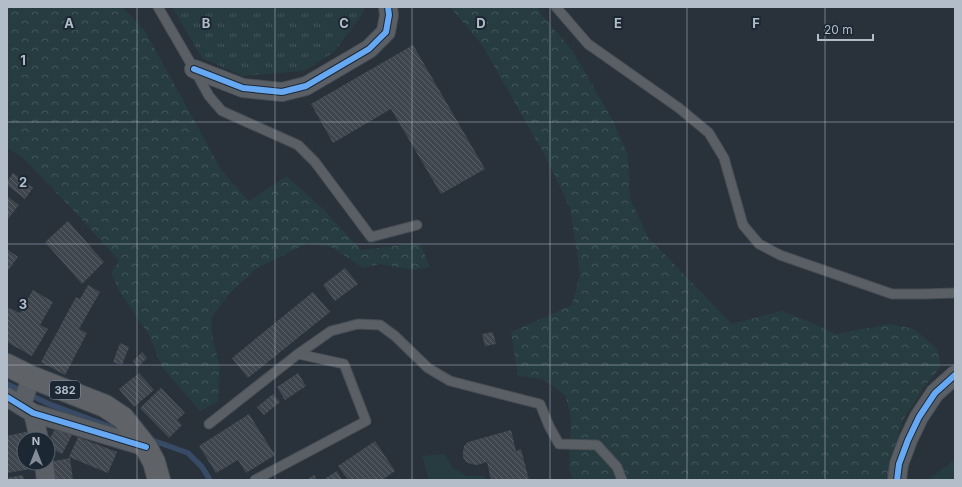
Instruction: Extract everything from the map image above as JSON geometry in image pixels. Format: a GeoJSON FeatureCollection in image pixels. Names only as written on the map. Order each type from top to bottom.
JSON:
{"type":"FeatureCollection","features":[{"type":"Feature","properties":{"kind":"highway","name":"382"},"geometry":{"type":"LineString","coordinates":[[7,365],[31,377],[105,406],[123,418],[146,447],[154,462],[159,480]]}},
{"type":"Feature","properties":{"kind":"street"},"geometry":{"type":"LineString","coordinates":[[194,69],[243,88],[282,92],[306,86],[369,49],[386,32],[389,15],[388,7]]}},
{"type":"Feature","properties":{"kind":"street"},"geometry":{"type":"LineString","coordinates":[[897,480],[899,464],[919,417],[935,393],[955,375]]}},
{"type":"Feature","properties":{"kind":"street"},"geometry":{"type":"LineString","coordinates":[[31,377],[21,405],[35,431]]}},
{"type":"Feature","properties":{"kind":"street"},"geometry":{"type":"LineString","coordinates":[[21,405],[146,447]]}},
{"type":"Feature","properties":{"kind":"lane"},"geometry":{"type":"LineString","coordinates":[[158,7],[209,96],[222,111],[298,145],[315,162],[371,237],[417,225]]}},
{"type":"Feature","properties":{"kind":"lane"},"geometry":{"type":"LineString","coordinates":[[556,7],[588,44],[679,108],[709,133],[724,158],[743,225],[759,244],[780,256],[892,294],[955,293]]}},
{"type":"Feature","properties":{"kind":"lane"},"geometry":{"type":"LineString","coordinates":[[210,424],[298,354],[331,331],[358,324],[380,325],[395,336],[428,368],[450,381],[540,404],[549,426],[559,444],[597,445],[616,467],[622,480]]}},
{"type":"Feature","properties":{"kind":"lane"},"geometry":{"type":"LineString","coordinates":[[255,480],[366,421],[344,364],[298,354]]}},
{"type":"Feature","properties":{"kind":"green space"},"geometry":{"type":"Polygon","coordinates":[[[7,7],[123,7],[145,31],[222,171],[249,201],[287,176],[324,210],[361,250],[420,243],[430,267],[414,270],[379,264],[363,268],[333,248],[308,243],[256,269],[229,294],[211,318],[213,341],[220,367],[218,402],[200,411],[162,367],[149,335],[120,292],[111,273],[119,261],[75,212],[22,157],[7,148],[7,7]]]}},
{"type":"Feature","properties":{"kind":"green space"},"geometry":{"type":"Polygon","coordinates":[[[172,7],[364,7],[364,12],[334,52],[304,71],[243,76],[202,58],[172,7]]]}},
{"type":"Feature","properties":{"kind":"green space"},"geometry":{"type":"Polygon","coordinates":[[[450,7],[538,7],[542,15],[572,50],[613,121],[628,155],[630,198],[648,237],[732,324],[781,311],[836,334],[890,324],[914,329],[937,348],[941,367],[925,386],[903,420],[892,457],[889,480],[573,480],[569,467],[571,421],[566,396],[543,379],[518,376],[511,332],[572,305],[580,274],[570,208],[545,156],[482,45],[450,7]]]}},
{"type":"Feature","properties":{"kind":"green space"},"geometry":{"type":"Polygon","coordinates":[[[444,454],[453,468],[467,476],[484,476],[486,480],[429,480],[422,456],[444,454]]]}},
{"type":"Feature","properties":{"kind":"green space"},"geometry":{"type":"Polygon","coordinates":[[[955,459],[955,480],[928,480],[955,459]]]}},
{"type":"Feature","properties":{"kind":"building"},"geometry":{"type":"Polygon","coordinates":[[[413,45],[485,169],[441,194],[391,109],[333,143],[311,104],[413,45]]]}},
{"type":"Feature","properties":{"kind":"building"},"geometry":{"type":"Polygon","coordinates":[[[13,173],[33,188],[25,199],[7,185],[7,181],[13,173]]]}},
{"type":"Feature","properties":{"kind":"building"},"geometry":{"type":"Polygon","coordinates":[[[7,196],[19,205],[7,220],[7,196]]]}},
{"type":"Feature","properties":{"kind":"building"},"geometry":{"type":"Polygon","coordinates":[[[68,221],[104,262],[82,284],[45,242],[68,221]]]}},
{"type":"Feature","properties":{"kind":"building"},"geometry":{"type":"Polygon","coordinates":[[[7,249],[18,257],[7,272],[7,249]]]}},
{"type":"Feature","properties":{"kind":"building"},"geometry":{"type":"Polygon","coordinates":[[[345,268],[358,284],[335,301],[323,285],[345,268]]]}},
{"type":"Feature","properties":{"kind":"building"},"geometry":{"type":"Polygon","coordinates":[[[88,285],[100,292],[79,329],[87,333],[65,375],[41,362],[76,297],[80,299],[88,285]]]}},
{"type":"Feature","properties":{"kind":"building"},"geometry":{"type":"Polygon","coordinates":[[[33,290],[53,302],[40,325],[48,329],[32,356],[7,342],[7,312],[9,308],[20,313],[33,290]]]}},
{"type":"Feature","properties":{"kind":"building"},"geometry":{"type":"Polygon","coordinates":[[[313,292],[330,312],[248,378],[232,358],[313,292]]]}},
{"type":"Feature","properties":{"kind":"building"},"geometry":{"type":"Polygon","coordinates":[[[493,332],[496,344],[485,346],[482,334],[493,332]]]}},
{"type":"Feature","properties":{"kind":"building"},"geometry":{"type":"Polygon","coordinates":[[[120,343],[129,347],[122,365],[113,362],[120,343]]]}},
{"type":"Feature","properties":{"kind":"building"},"geometry":{"type":"Polygon","coordinates":[[[142,352],[147,358],[138,367],[133,361],[142,352]]]}},
{"type":"Feature","properties":{"kind":"building"},"geometry":{"type":"Polygon","coordinates":[[[139,373],[154,390],[134,407],[119,389],[139,373]]]}},
{"type":"Feature","properties":{"kind":"building"},"geometry":{"type":"Polygon","coordinates":[[[298,373],[306,386],[285,400],[277,387],[298,373]]]}},
{"type":"Feature","properties":{"kind":"building"},"geometry":{"type":"Polygon","coordinates":[[[161,388],[185,413],[177,420],[182,425],[169,438],[140,408],[161,388]]]}},
{"type":"Feature","properties":{"kind":"building"},"geometry":{"type":"Polygon","coordinates":[[[273,394],[280,402],[264,415],[257,407],[273,394]]]}},
{"type":"Feature","properties":{"kind":"building"},"geometry":{"type":"Polygon","coordinates":[[[249,414],[275,455],[246,473],[238,460],[216,473],[199,446],[249,414]]]}},
{"type":"Feature","properties":{"kind":"building"},"geometry":{"type":"Polygon","coordinates":[[[56,427],[72,435],[62,454],[56,451],[56,431],[54,431],[56,427]]]}},
{"type":"Feature","properties":{"kind":"building"},"geometry":{"type":"Polygon","coordinates":[[[511,430],[516,451],[521,449],[529,480],[491,480],[487,462],[477,465],[466,462],[463,457],[463,452],[464,446],[468,442],[511,430]]]}},
{"type":"Feature","properties":{"kind":"building"},"geometry":{"type":"Polygon","coordinates":[[[16,434],[16,471],[19,471],[7,473],[7,436],[16,434]]]}},
{"type":"Feature","properties":{"kind":"building"},"geometry":{"type":"Polygon","coordinates":[[[78,437],[117,452],[108,473],[69,457],[78,437]]]}},
{"type":"Feature","properties":{"kind":"building"},"geometry":{"type":"Polygon","coordinates":[[[375,441],[395,471],[382,480],[348,480],[338,466],[375,441]]]}},
{"type":"Feature","properties":{"kind":"building"},"geometry":{"type":"Polygon","coordinates":[[[70,458],[73,480],[51,480],[50,471],[56,471],[56,461],[70,458]]]}},
{"type":"Feature","properties":{"kind":"building"},"geometry":{"type":"Polygon","coordinates":[[[337,471],[342,480],[323,480],[337,471]]]}},
{"type":"Feature","properties":{"kind":"building"},"geometry":{"type":"Polygon","coordinates":[[[23,475],[24,480],[7,480],[7,478],[23,475]]]}},
{"type":"Feature","properties":{"kind":"building"},"geometry":{"type":"Polygon","coordinates":[[[314,475],[317,480],[307,480],[314,475]]]}},
{"type":"Feature","properties":{"kind":"waterway"},"geometry":{"type":"LineString","coordinates":[[7,384],[49,404],[119,430]]}},
{"type":"Feature","properties":{"kind":"waterway"},"geometry":{"type":"LineString","coordinates":[[149,439],[188,453],[202,467],[210,480]]}},
{"type":"Feature","properties":{"kind":"cycle path"},"geometry":{"type":"LineString","coordinates":[[194,69],[243,88],[282,92],[306,86],[369,49],[386,32],[389,15],[388,7]]}},
{"type":"Feature","properties":{"kind":"cycle path"},"geometry":{"type":"LineString","coordinates":[[897,480],[899,464],[919,417],[935,393],[955,375]]}},
{"type":"Feature","properties":{"kind":"cycle path"},"geometry":{"type":"LineString","coordinates":[[7,397],[33,413],[146,447]]}}]}
